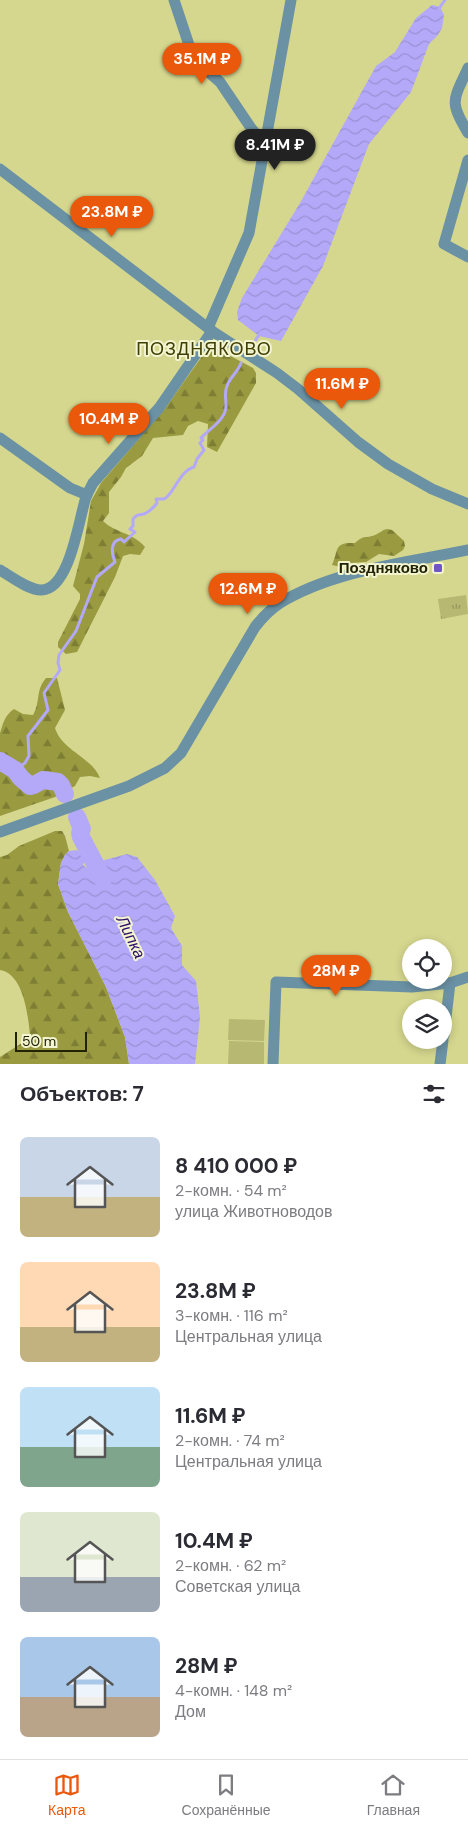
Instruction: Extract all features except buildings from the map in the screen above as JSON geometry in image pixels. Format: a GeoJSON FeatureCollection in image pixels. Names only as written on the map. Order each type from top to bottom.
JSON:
{"type":"FeatureCollection","features":[{"type":"Feature","properties":{"kind":"street"},"geometry":{"type":"LineString","coordinates":[[174,0],[192,54],[197,62],[220,82],[251,128],[266,146]]}},
{"type":"Feature","properties":{"kind":"street"},"geometry":{"type":"LineString","coordinates":[[0,570],[32,589],[42,590],[56,583],[69,558],[87,495],[93,483],[159,408],[210,329],[249,233],[291,0]]}},
{"type":"Feature","properties":{"kind":"street"},"geometry":{"type":"LineString","coordinates":[[468,68],[454,103],[455,109],[468,134]]}},
{"type":"Feature","properties":{"kind":"street"},"geometry":{"type":"LineString","coordinates":[[468,160],[444,244],[468,257]]}},
{"type":"Feature","properties":{"kind":"street"},"geometry":{"type":"LineString","coordinates":[[0,169],[210,329],[277,373],[358,442],[388,464],[432,489],[468,504]]}},
{"type":"Feature","properties":{"kind":"street"},"geometry":{"type":"LineString","coordinates":[[0,438],[70,488],[87,495]]}},
{"type":"Feature","properties":{"kind":"street"},"geometry":{"type":"LineString","coordinates":[[0,832],[129,786],[164,768],[181,753],[255,628],[266,614],[278,604],[305,590],[334,579],[468,550]]}},
{"type":"Feature","properties":{"kind":"street"},"geometry":{"type":"LineString","coordinates":[[452,982],[468,978]]}},
{"type":"Feature","properties":{"kind":"street"},"geometry":{"type":"LineString","coordinates":[[273,1064],[276,982],[402,987]]}},
{"type":"Feature","properties":{"kind":"street"},"geometry":{"type":"LineString","coordinates":[[440,1064],[442,1049]]}},
{"type":"Feature","properties":{"kind":"green space"},"geometry":{"type":"Polygon","coordinates":[[[210,345],[253,368],[256,373],[256,383],[217,452],[207,447],[208,424],[198,421],[188,426],[183,435],[153,438],[142,456],[126,468],[109,492],[109,513],[103,521],[135,538],[145,547],[140,555],[130,554],[123,556],[115,577],[77,652],[66,654],[58,647],[58,642],[80,599],[80,594],[73,586],[84,544],[91,501],[101,483],[164,410],[210,345]]]}},
{"type":"Feature","properties":{"kind":"green space"},"geometry":{"type":"Polygon","coordinates":[[[387,529],[392,530],[404,541],[405,546],[403,550],[394,556],[379,554],[366,562],[351,563],[341,567],[332,565],[338,548],[343,544],[355,543],[358,540],[387,529]]]}},
{"type":"Feature","properties":{"kind":"green space"},"geometry":{"type":"Polygon","coordinates":[[[466,595],[468,614],[441,619],[438,599],[466,595]]]}},
{"type":"Feature","properties":{"kind":"green space"},"geometry":{"type":"Polygon","coordinates":[[[46,678],[57,678],[65,710],[55,728],[59,736],[64,743],[91,765],[100,778],[80,777],[75,786],[55,797],[0,816],[0,733],[2,726],[6,717],[14,709],[23,714],[33,715],[40,687],[46,678]]]}},
{"type":"Feature","properties":{"kind":"green space"},"geometry":{"type":"Polygon","coordinates":[[[55,831],[62,831],[69,851],[61,863],[58,884],[68,912],[106,987],[125,1037],[129,1064],[0,1064],[0,1057],[25,1041],[30,1035],[26,1007],[20,987],[8,973],[0,970],[0,857],[7,855],[19,846],[55,831]]]}},
{"type":"Feature","properties":{"kind":"green space"},"geometry":{"type":"Polygon","coordinates":[[[229,1019],[265,1020],[264,1041],[228,1040],[229,1019]]]}},
{"type":"Feature","properties":{"kind":"green space"},"geometry":{"type":"Polygon","coordinates":[[[229,1041],[264,1042],[264,1064],[228,1064],[229,1041]]]}},
{"type":"Feature","properties":{"kind":"water"},"geometry":{"type":"Polygon","coordinates":[[[432,5],[440,7],[444,15],[442,28],[429,44],[411,92],[369,144],[323,266],[281,341],[259,336],[238,320],[237,312],[242,298],[300,203],[376,66],[395,52],[416,18],[432,5]]]}},
{"type":"Feature","properties":{"kind":"water"},"geometry":{"type":"Polygon","coordinates":[[[77,850],[85,860],[83,865],[87,868],[92,868],[91,861],[93,858],[101,861],[127,854],[137,857],[155,880],[175,916],[171,928],[182,946],[182,965],[196,981],[200,1017],[195,1064],[129,1064],[125,1037],[106,987],[68,912],[58,884],[61,863],[65,855],[69,851],[77,850]]]}},
{"type":"Feature","properties":{"kind":"waterway"},"geometry":{"type":"LineString","coordinates":[[438,10],[445,0]]}},
{"type":"Feature","properties":{"kind":"waterway"},"geometry":{"type":"LineString","coordinates":[[248,351],[261,332]]}},
{"type":"Feature","properties":{"kind":"waterway"},"geometry":{"type":"LineString","coordinates":[[15,770],[25,763],[29,756],[28,736],[48,710],[44,693],[60,670],[58,663],[59,655],[76,631],[97,577],[115,562],[112,552],[113,545],[117,540],[121,539],[124,542],[135,532],[130,529],[133,526],[134,517],[144,514],[151,509],[157,503],[156,499],[167,497],[184,473],[194,467],[204,450],[200,443],[203,440],[201,438],[224,415],[226,410],[226,389],[241,363]]}},
{"type":"Feature","properties":{"kind":"waterway","name":"Липка"},"geometry":{"type":"LineString","coordinates":[[0,761],[15,770],[30,786],[43,780],[58,782],[65,794]]}},
{"type":"Feature","properties":{"kind":"waterway","name":"Липка"},"geometry":{"type":"LineString","coordinates":[[77,817],[82,829],[81,837],[103,879]]}},
{"type":"Feature","properties":{"kind":"place","name":"Поздняково"},"geometry":{"type":"Point","coordinates":[438,568]}},
{"type":"Feature","properties":{"kind":"district","name":"ПОЗДНЯКОВО"},"geometry":{"type":"Point","coordinates":[204,349]}}]}
